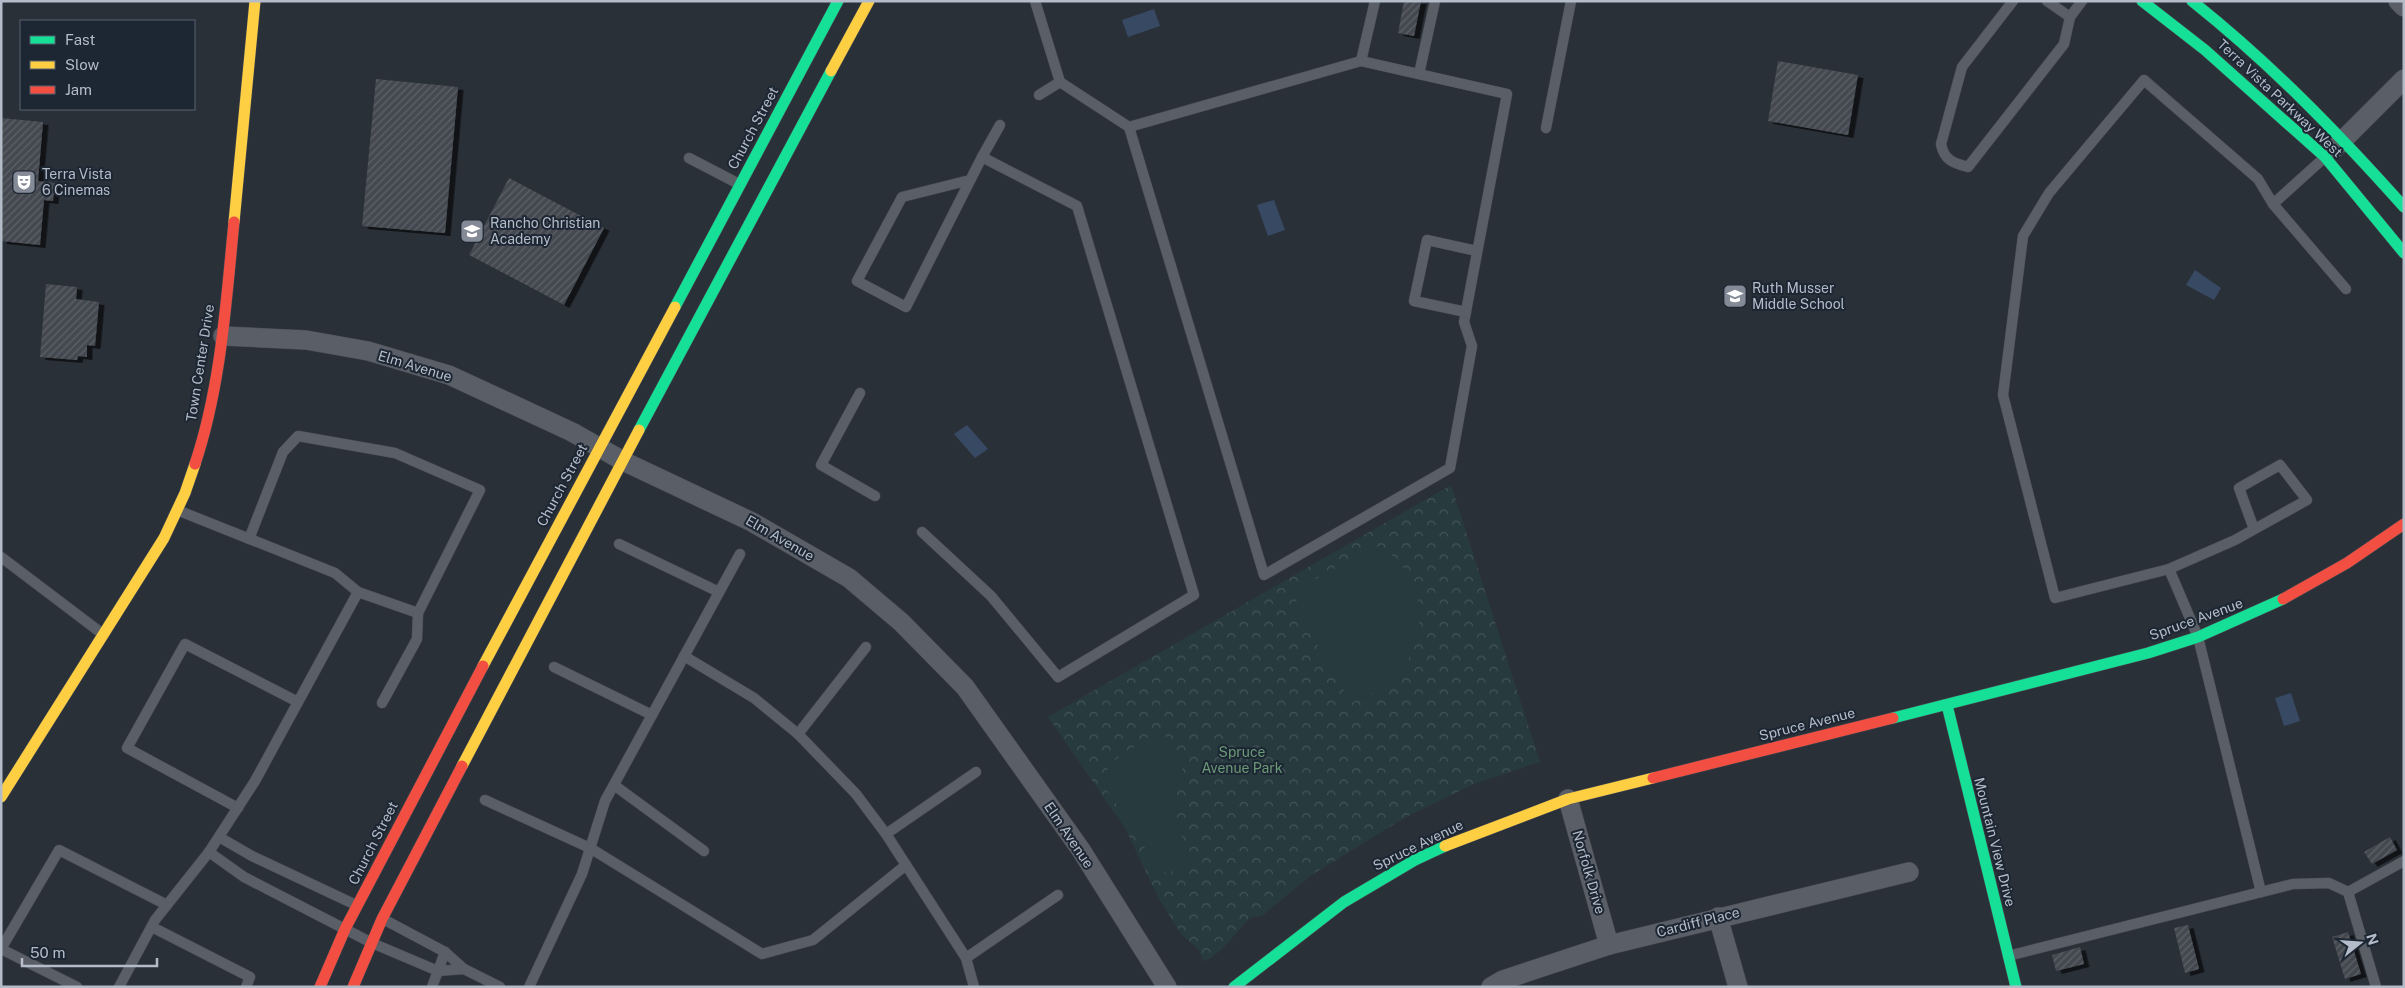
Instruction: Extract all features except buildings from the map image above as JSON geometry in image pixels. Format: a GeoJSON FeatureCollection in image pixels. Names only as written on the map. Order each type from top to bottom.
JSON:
{"type":"FeatureCollection","features":[{"type":"Feature","properties":{"kind":"street","name":"Town Center Drive"},"geometry":{"type":"LineString","coordinates":[[1,797],[164,538],[177,510],[200,449],[211,406],[223,336],[255,1]]}},
{"type":"Feature","properties":{"kind":"street","name":"Church Street"},"geometry":{"type":"LineString","coordinates":[[353,987],[372,943],[370,912],[599,448],[838,1]]}},
{"type":"Feature","properties":{"kind":"street","name":"Church Street"},"geometry":{"type":"LineString","coordinates":[[320,987],[345,929],[370,912],[580,540],[869,1]]}},
{"type":"Feature","properties":{"kind":"street","name":"Terra Vista Parkway West"},"geometry":{"type":"LineString","coordinates":[[2142,1],[2205,50],[2325,157],[2404,253]]}},
{"type":"Feature","properties":{"kind":"street","name":"Terra Vista Parkway West"},"geometry":{"type":"LineString","coordinates":[[2192,1],[2237,36],[2344,139],[2404,207]]}},
{"type":"Feature","properties":{"kind":"street"},"geometry":{"type":"LineString","coordinates":[[2398,1],[2404,6]]}},
{"type":"Feature","properties":{"kind":"street"},"geometry":{"type":"LineString","coordinates":[[2325,157],[2404,79]]}},
{"type":"Feature","properties":{"kind":"street","name":"Elm Avenue"},"geometry":{"type":"LineString","coordinates":[[223,336],[306,340],[359,350],[449,375],[572,432],[623,461],[752,522],[848,578],[901,622],[965,687],[1081,850],[1167,987]]}},
{"type":"Feature","properties":{"kind":"street","name":"Spruce Avenue"},"geometry":{"type":"LineString","coordinates":[[1234,987],[1344,902],[1384,876],[1451,844],[1568,799],[1947,705],[2148,653],[2198,637],[2251,615],[2300,590],[2347,563],[2404,524]]}},
{"type":"Feature","properties":{"kind":"street","name":"Mountain View Drive"},"geometry":{"type":"LineString","coordinates":[[1947,705],[2016,987]]}},
{"type":"Feature","properties":{"kind":"street","name":"Norfolk Drive"},"geometry":{"type":"LineString","coordinates":[[1568,799],[1610,944]]}},
{"type":"Feature","properties":{"kind":"street","name":"Cardiff Place"},"geometry":{"type":"LineString","coordinates":[[1500,984],[1610,944],[1718,916],[1909,872]]}},
{"type":"Feature","properties":{"kind":"street"},"geometry":{"type":"LineString","coordinates":[[1718,916],[1738,987]]}},
{"type":"Feature","properties":{"kind":"lane"},"geometry":{"type":"LineString","coordinates":[[1035,1],[1060,82],[1129,127],[1264,575],[1450,468],[1472,346],[1464,322],[1507,94],[1361,61],[1129,127]]}},
{"type":"Feature","properties":{"kind":"lane"},"geometry":{"type":"LineString","coordinates":[[1361,61],[1375,1]]}},
{"type":"Feature","properties":{"kind":"lane"},"geometry":{"type":"LineString","coordinates":[[1419,74],[1435,1]]}},
{"type":"Feature","properties":{"kind":"lane"},"geometry":{"type":"LineString","coordinates":[[1546,128],[1571,1]]}},
{"type":"Feature","properties":{"kind":"lane"},"geometry":{"type":"LineString","coordinates":[[2013,1],[1962,67],[1941,144],[1943,155],[1952,163],[1968,167],[2064,44],[2070,17],[2082,1]]}},
{"type":"Feature","properties":{"kind":"lane"},"geometry":{"type":"LineString","coordinates":[[2047,1],[2070,17]]}},
{"type":"Feature","properties":{"kind":"lane"},"geometry":{"type":"LineString","coordinates":[[2254,529],[2238,488],[2280,465],[2307,500],[2254,529],[2169,569],[2055,598],[2002,394],[2022,236],[2049,193],[2144,80],[2258,179],[2273,204],[2346,289]]}},
{"type":"Feature","properties":{"kind":"lane"},"geometry":{"type":"LineString","coordinates":[[1039,95],[1060,82]]}},
{"type":"Feature","properties":{"kind":"lane"},"geometry":{"type":"LineString","coordinates":[[970,180],[902,197],[857,281],[906,308],[970,180],[1000,125]]}},
{"type":"Feature","properties":{"kind":"lane"},"geometry":{"type":"LineString","coordinates":[[922,532],[992,596],[1058,676],[1194,595],[1077,206],[982,157]]}},
{"type":"Feature","properties":{"kind":"lane"},"geometry":{"type":"LineString","coordinates":[[2273,204],[2325,157]]}},
{"type":"Feature","properties":{"kind":"lane"},"geometry":{"type":"LineString","coordinates":[[688,158],[740,184]]}},
{"type":"Feature","properties":{"kind":"lane"},"geometry":{"type":"LineString","coordinates":[[1466,312],[1414,301],[1427,240],[1477,251]]}},
{"type":"Feature","properties":{"kind":"lane"},"geometry":{"type":"LineString","coordinates":[[860,393],[821,465],[875,496]]}},
{"type":"Feature","properties":{"kind":"lane"},"geometry":{"type":"LineString","coordinates":[[249,539],[283,452],[298,436],[395,453],[480,490],[418,614],[417,639],[382,703]]}},
{"type":"Feature","properties":{"kind":"lane"},"geometry":{"type":"LineString","coordinates":[[177,510],[335,573],[358,592],[418,614]]}},
{"type":"Feature","properties":{"kind":"lane"},"geometry":{"type":"LineString","coordinates":[[619,544],[719,592]]}},
{"type":"Feature","properties":{"kind":"lane"},"geometry":{"type":"LineString","coordinates":[[529,987],[582,874],[605,801],[740,554]]}},
{"type":"Feature","properties":{"kind":"lane"},"geometry":{"type":"LineString","coordinates":[[1,557],[104,635]]}},
{"type":"Feature","properties":{"kind":"lane"},"geometry":{"type":"LineString","coordinates":[[2169,569],[2198,637],[2261,892]]}},
{"type":"Feature","properties":{"kind":"lane"},"geometry":{"type":"LineString","coordinates":[[119,987],[152,927],[209,852],[238,808],[358,592]]}},
{"type":"Feature","properties":{"kind":"lane"},"geometry":{"type":"LineString","coordinates":[[238,808],[127,748],[185,644],[298,702]]}},
{"type":"Feature","properties":{"kind":"lane"},"geometry":{"type":"LineString","coordinates":[[798,734],[866,647]]}},
{"type":"Feature","properties":{"kind":"lane"},"geometry":{"type":"LineString","coordinates":[[684,656],[754,698],[798,734],[856,794],[886,834],[966,958],[974,987]]}},
{"type":"Feature","properties":{"kind":"lane"},"geometry":{"type":"LineString","coordinates":[[554,667],[652,715]]}},
{"type":"Feature","properties":{"kind":"lane"},"geometry":{"type":"LineString","coordinates":[[886,834],[976,772]]}},
{"type":"Feature","properties":{"kind":"lane"},"geometry":{"type":"LineString","coordinates":[[614,785],[704,851]]}},
{"type":"Feature","properties":{"kind":"lane"},"geometry":{"type":"LineString","coordinates":[[486,800],[590,848],[762,954],[813,940],[906,865]]}},
{"type":"Feature","properties":{"kind":"lane"},"geometry":{"type":"LineString","coordinates":[[219,837],[252,856],[370,912],[445,952],[464,969],[500,987]]}},
{"type":"Feature","properties":{"kind":"lane"},"geometry":{"type":"LineString","coordinates":[[77,987],[1,948],[60,850],[167,905]]}},
{"type":"Feature","properties":{"kind":"lane"},"geometry":{"type":"LineString","coordinates":[[209,852],[244,877],[372,943],[438,971],[464,969]]}},
{"type":"Feature","properties":{"kind":"lane"},"geometry":{"type":"LineString","coordinates":[[2348,892],[2404,861]]}},
{"type":"Feature","properties":{"kind":"lane"},"geometry":{"type":"LineString","coordinates":[[2008,957],[2293,884],[2329,883],[2348,892],[2376,987]]}},
{"type":"Feature","properties":{"kind":"lane"},"geometry":{"type":"LineString","coordinates":[[966,958],[1058,895]]}},
{"type":"Feature","properties":{"kind":"lane"},"geometry":{"type":"LineString","coordinates":[[152,927],[250,977],[246,987]]}},
{"type":"Feature","properties":{"kind":"lane"},"geometry":{"type":"LineString","coordinates":[[432,987],[445,952]]}},
{"type":"Feature","properties":{"kind":"green space","name":"Spruce Avenue Park"},"geometry":{"type":"Polygon","coordinates":[[[1451,485],[1540,762],[1474,784],[1406,817],[1310,876],[1263,915],[1250,918],[1222,949],[1208,960],[1203,961],[1199,950],[1181,934],[1159,899],[1125,828],[1048,717],[1451,485]]]}},
{"type":"Feature","properties":{"kind":"green space"},"geometry":{"type":"Polygon","coordinates":[[[1381,545],[1401,564],[1411,580],[1419,608],[1417,637],[1405,664],[1392,681],[1375,692],[1351,703],[1308,629],[1298,619],[1295,607],[1299,594],[1308,583],[1381,545]]]}},
{"type":"Feature","properties":{"kind":"green space"},"geometry":{"type":"Polygon","coordinates":[[[1160,735],[1167,737],[1184,761],[1171,819],[1185,842],[1188,853],[1187,860],[1185,867],[1167,873],[1157,869],[1148,857],[1143,843],[1106,789],[1109,772],[1106,766],[1149,737],[1160,735]]]}},
{"type":"Feature","properties":{"kind":"water"},"geometry":{"type":"Polygon","coordinates":[[[1154,9],[1160,26],[1128,37],[1122,20],[1154,9]]]}},
{"type":"Feature","properties":{"kind":"water"},"geometry":{"type":"Polygon","coordinates":[[[1274,200],[1285,230],[1268,236],[1257,205],[1274,200]]]}},
{"type":"Feature","properties":{"kind":"water"},"geometry":{"type":"Polygon","coordinates":[[[2195,270],[2221,288],[2214,300],[2186,285],[2195,270]]]}},
{"type":"Feature","properties":{"kind":"water"},"geometry":{"type":"Polygon","coordinates":[[[967,425],[988,449],[975,458],[954,434],[967,425]]]}},
{"type":"Feature","properties":{"kind":"water"},"geometry":{"type":"Polygon","coordinates":[[[2291,693],[2300,721],[2284,726],[2275,698],[2291,693]]]}},
{"type":"Feature","properties":{"kind":"traffic: fast"},"geometry":{"type":"LineString","coordinates":[[675,307],[838,1]]}},
{"type":"Feature","properties":{"kind":"traffic: fast"},"geometry":{"type":"LineString","coordinates":[[2142,1],[2205,50],[2325,157],[2404,253]]}},
{"type":"Feature","properties":{"kind":"traffic: fast"},"geometry":{"type":"LineString","coordinates":[[2192,1],[2249,49],[2303,100],[2404,207]]}},
{"type":"Feature","properties":{"kind":"traffic: fast"},"geometry":{"type":"LineString","coordinates":[[639,430],[831,71]]}},
{"type":"Feature","properties":{"kind":"traffic: fast"},"geometry":{"type":"LineString","coordinates":[[1893,718],[2148,653],[2198,637],[2283,599]]}},
{"type":"Feature","properties":{"kind":"traffic: fast"},"geometry":{"type":"LineString","coordinates":[[1947,705],[2016,987]]}},
{"type":"Feature","properties":{"kind":"traffic: fast"},"geometry":{"type":"LineString","coordinates":[[1234,987],[1344,902],[1415,860],[1445,846]]}},
{"type":"Feature","properties":{"kind":"traffic: slow"},"geometry":{"type":"LineString","coordinates":[[234,222],[255,1]]}},
{"type":"Feature","properties":{"kind":"traffic: slow"},"geometry":{"type":"LineString","coordinates":[[831,71],[869,1]]}},
{"type":"Feature","properties":{"kind":"traffic: slow"},"geometry":{"type":"LineString","coordinates":[[483,666],[675,307]]}},
{"type":"Feature","properties":{"kind":"traffic: slow"},"geometry":{"type":"LineString","coordinates":[[462,766],[639,430]]}},
{"type":"Feature","properties":{"kind":"traffic: slow"},"geometry":{"type":"LineString","coordinates":[[1,797],[164,538],[185,493],[195,464]]}},
{"type":"Feature","properties":{"kind":"traffic: slow"},"geometry":{"type":"LineString","coordinates":[[1445,846],[1568,799],[1653,778]]}},
{"type":"Feature","properties":{"kind":"traffic: jam"},"geometry":{"type":"LineString","coordinates":[[195,464],[204,435],[217,375],[234,222]]}},
{"type":"Feature","properties":{"kind":"traffic: jam"},"geometry":{"type":"LineString","coordinates":[[2283,599],[2347,563],[2404,524]]}},
{"type":"Feature","properties":{"kind":"traffic: jam"},"geometry":{"type":"LineString","coordinates":[[320,987],[345,929],[483,666]]}},
{"type":"Feature","properties":{"kind":"traffic: jam"},"geometry":{"type":"LineString","coordinates":[[1653,778],[1893,718]]}},
{"type":"Feature","properties":{"kind":"traffic: jam"},"geometry":{"type":"LineString","coordinates":[[353,987],[382,919],[462,766]]}},
{"type":"Feature","properties":{"kind":"place","name":"Terra Vista 6 Cinemas"},"geometry":{"type":"Point","coordinates":[24,182]}},
{"type":"Feature","properties":{"kind":"place","name":"Rancho Christian Academy"},"geometry":{"type":"Point","coordinates":[472,231]}},
{"type":"Feature","properties":{"kind":"place","name":"Ruth Musser Middle School"},"geometry":{"type":"Point","coordinates":[1735,296]}}]}
